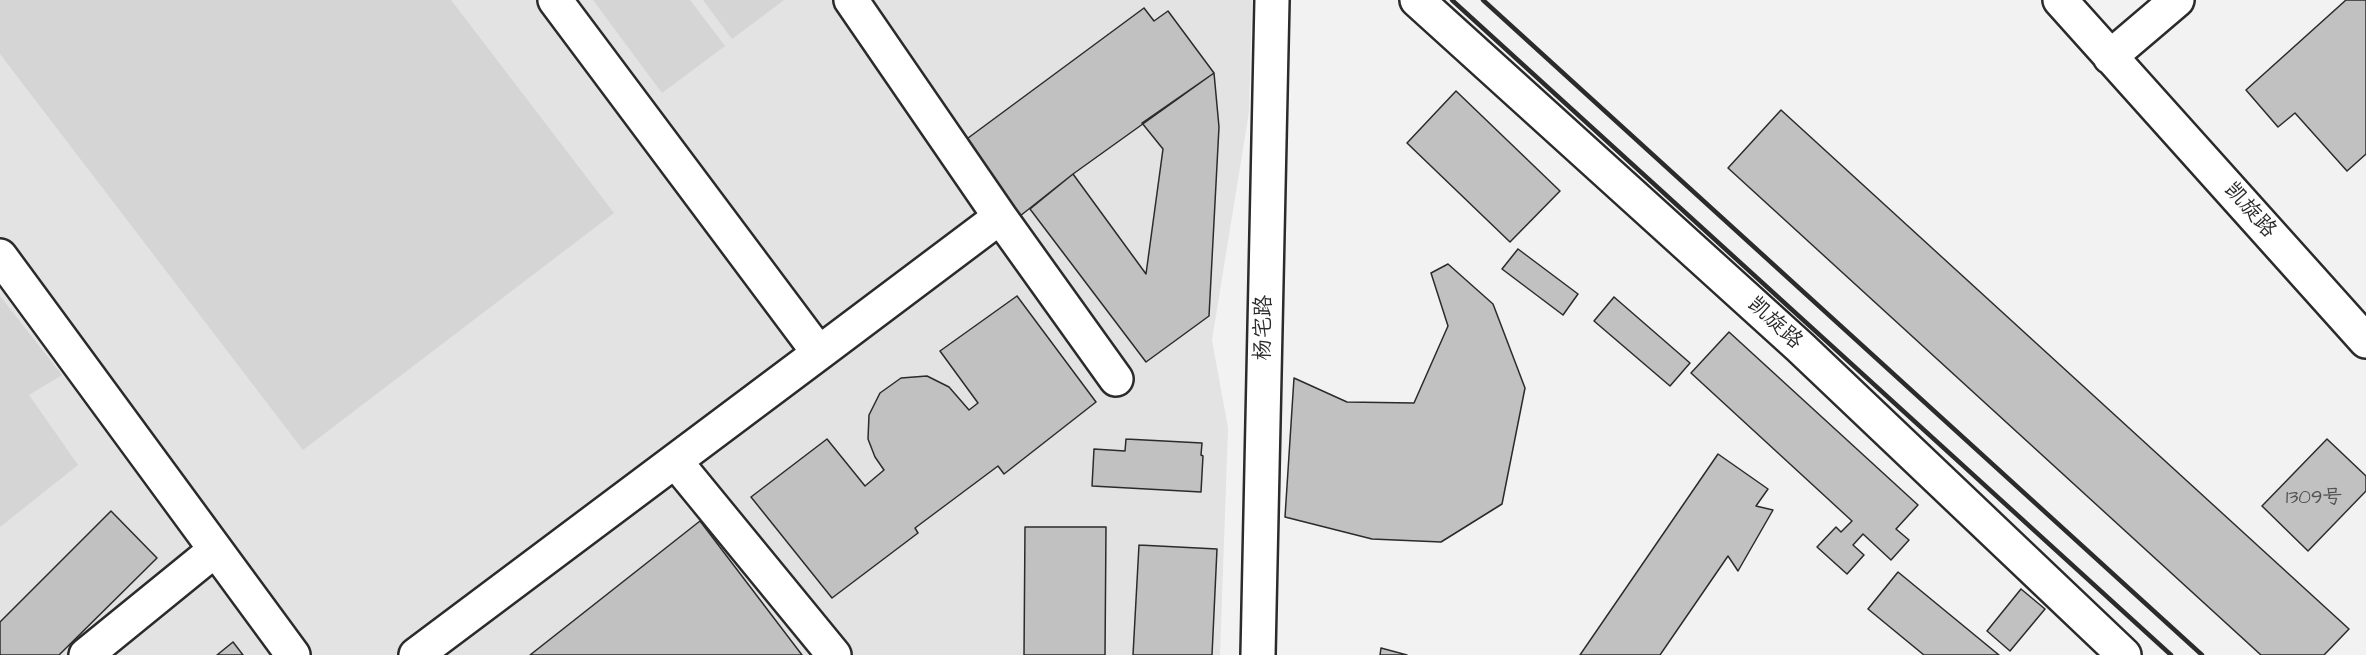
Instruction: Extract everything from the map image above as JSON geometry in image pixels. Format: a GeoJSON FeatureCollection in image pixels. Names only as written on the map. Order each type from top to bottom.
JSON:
{"type":"FeatureCollection","features":[{"type":"Feature","properties":{"kind":"street"},"geometry":{"type":"LineString","coordinates":[[555,0],[819,353]]}},
{"type":"Feature","properties":{"kind":"street"},"geometry":{"type":"LineString","coordinates":[[850,0],[1000,217],[1116,379]]}},
{"type":"Feature","properties":{"kind":"street","name":"杨宅路"},"geometry":{"type":"LineString","coordinates":[[1258,655],[1272,0]]}},
{"type":"Feature","properties":{"kind":"street","name":"凯旋路"},"geometry":{"type":"LineString","coordinates":[[1417,0],[1800,347],[2124,655]]}},
{"type":"Feature","properties":{"kind":"street","name":"凯旋路"},"geometry":{"type":"LineString","coordinates":[[2060,0],[2366,341]]}},
{"type":"Feature","properties":{"kind":"street"},"geometry":{"type":"LineString","coordinates":[[2110,57],[2177,0]]}},
{"type":"Feature","properties":{"kind":"street"},"geometry":{"type":"LineString","coordinates":[[416,655],[1000,217]]}},
{"type":"Feature","properties":{"kind":"street"},"geometry":{"type":"LineString","coordinates":[[0,256],[293,655]]}},
{"type":"Feature","properties":{"kind":"street"},"geometry":{"type":"LineString","coordinates":[[675,461],[834,655]]}},
{"type":"Feature","properties":{"kind":"street"},"geometry":{"type":"LineString","coordinates":[[87,655],[215,550]]}},
{"type":"Feature","properties":{"kind":"shaded area"},"geometry":{"type":"Polygon","coordinates":[[[0,0],[1252,0],[1249,112],[1212,340],[1228,428],[1220,655],[0,655],[0,0]]]}},
{"type":"Feature","properties":{"kind":"shaded area"},"geometry":{"type":"Polygon","coordinates":[[[0,0],[451,0],[614,213],[303,450],[0,54],[0,0]]]}},
{"type":"Feature","properties":{"kind":"shaded area"},"geometry":{"type":"Polygon","coordinates":[[[593,0],[690,0],[725,46],[662,93],[593,0]]]}},
{"type":"Feature","properties":{"kind":"shaded area"},"geometry":{"type":"Polygon","coordinates":[[[703,0],[784,0],[732,39],[703,0]]]}},
{"type":"Feature","properties":{"kind":"shaded area"},"geometry":{"type":"Polygon","coordinates":[[[0,296],[62,375],[29,395],[78,465],[0,527],[0,296]]]}},
{"type":"Feature","properties":{"kind":"building"},"geometry":{"type":"Polygon","coordinates":[[[2346,0],[2366,0],[2366,154],[2347,171],[2295,113],[2278,127],[2246,90],[2346,0]]]}},
{"type":"Feature","properties":{"kind":"building"},"geometry":{"type":"Polygon","coordinates":[[[1144,8],[1154,21],[1168,11],[1214,73],[1073,174],[1020,216],[964,141],[1144,8]]]}},
{"type":"Feature","properties":{"kind":"building"},"geometry":{"type":"Polygon","coordinates":[[[1214,73],[1219,127],[1209,316],[1146,362],[1030,209],[1073,174],[1146,274],[1163,149],[1142,123],[1214,73]]]}},
{"type":"Feature","properties":{"kind":"building"},"geometry":{"type":"Polygon","coordinates":[[[1456,91],[1560,191],[1510,242],[1407,143],[1456,91]]]}},
{"type":"Feature","properties":{"kind":"building"},"geometry":{"type":"Polygon","coordinates":[[[1781,110],[2349,629],[2324,655],[2261,655],[1728,168],[1781,110]]]}},
{"type":"Feature","properties":{"kind":"building"},"geometry":{"type":"Polygon","coordinates":[[[1518,249],[1578,294],[1563,315],[1502,269],[1518,249]]]}},
{"type":"Feature","properties":{"kind":"building"},"geometry":{"type":"Polygon","coordinates":[[[1448,264],[1493,304],[1525,388],[1502,504],[1441,542],[1372,539],[1285,517],[1294,378],[1347,402],[1414,403],[1448,326],[1431,273],[1448,264]]]}},
{"type":"Feature","properties":{"kind":"building"},"geometry":{"type":"Polygon","coordinates":[[[1017,296],[1096,402],[1004,474],[998,466],[915,528],[918,533],[832,598],[751,497],[827,439],[865,486],[884,470],[875,457],[868,439],[869,415],[880,393],[901,378],[927,376],[949,387],[969,410],[978,403],[940,351],[1017,296]]]}},
{"type":"Feature","properties":{"kind":"building"},"geometry":{"type":"Polygon","coordinates":[[[1614,297],[1690,363],[1670,386],[1594,321],[1614,297]]]}},
{"type":"Feature","properties":{"kind":"building"},"geometry":{"type":"Polygon","coordinates":[[[1729,332],[1918,505],[1896,529],[1909,540],[1891,560],[1863,534],[1853,545],[1864,555],[1847,574],[1817,547],[1836,527],[1841,532],[1852,521],[1691,373],[1729,332]]]}},
{"type":"Feature","properties":{"kind":"building"},"geometry":{"type":"Polygon","coordinates":[[[1126,439],[1202,443],[1201,492],[1092,486],[1094,449],[1125,451],[1126,439]]]}},
{"type":"Feature","properties":{"kind":"building"},"geometry":{"type":"Polygon","coordinates":[[[2327,439],[2366,476],[2366,491],[2308,551],[2262,506],[2327,439]]]}},
{"type":"Feature","properties":{"kind":"building"},"geometry":{"type":"Polygon","coordinates":[[[1718,454],[1768,489],[1756,506],[1773,510],[1738,571],[1728,556],[1660,655],[1580,655],[1718,454]]]}},
{"type":"Feature","properties":{"kind":"building"},"geometry":{"type":"Polygon","coordinates":[[[111,511],[157,558],[59,655],[0,655],[0,622],[111,511]]]}},
{"type":"Feature","properties":{"kind":"building"},"geometry":{"type":"Polygon","coordinates":[[[700,521],[802,655],[530,655],[700,521]]]}},
{"type":"Feature","properties":{"kind":"building"},"geometry":{"type":"Polygon","coordinates":[[[1025,527],[1106,527],[1105,655],[1024,655],[1025,527]]]}},
{"type":"Feature","properties":{"kind":"building"},"geometry":{"type":"Polygon","coordinates":[[[1139,545],[1217,549],[1212,655],[1133,655],[1139,545]]]}},
{"type":"Feature","properties":{"kind":"building"},"geometry":{"type":"Polygon","coordinates":[[[1898,572],[1999,655],[1924,655],[1868,609],[1898,572]]]}},
{"type":"Feature","properties":{"kind":"building"},"geometry":{"type":"Polygon","coordinates":[[[2021,589],[2045,609],[2010,651],[1987,631],[2021,589]]]}},
{"type":"Feature","properties":{"kind":"building"},"geometry":{"type":"Polygon","coordinates":[[[233,642],[243,655],[217,655],[233,642]]]}},
{"type":"Feature","properties":{"kind":"building"},"geometry":{"type":"Polygon","coordinates":[[[1381,648],[1407,655],[1380,655],[1381,648]]]}},
{"type":"Feature","properties":{"kind":"railway"},"geometry":{"type":"LineString","coordinates":[[1452,0],[2171,655]]}},
{"type":"Feature","properties":{"kind":"railway"},"geometry":{"type":"LineString","coordinates":[[1483,0],[2202,655]]}}]}
